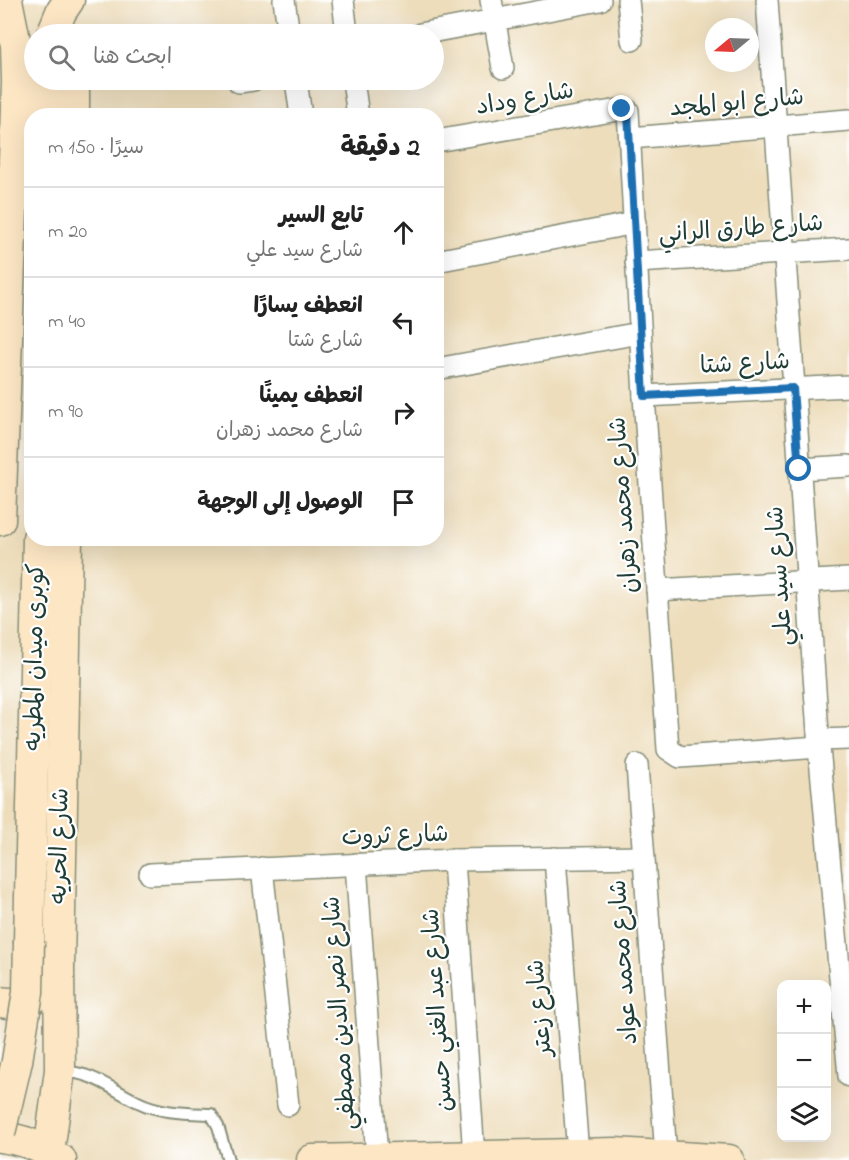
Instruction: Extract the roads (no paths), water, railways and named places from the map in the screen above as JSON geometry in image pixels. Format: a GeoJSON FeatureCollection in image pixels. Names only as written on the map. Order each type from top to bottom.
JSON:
{"type":"FeatureCollection","features":[{"type":"Feature","properties":{"kind":"main road"},"geometry":{"type":"LineString","coordinates":[[0,520],[17,82],[16,45],[8,0]]}},
{"type":"Feature","properties":{"kind":"main road"},"geometry":{"type":"LineString","coordinates":[[56,24],[69,0]]}},
{"type":"Feature","properties":{"kind":"main road"},"geometry":{"type":"LineString","coordinates":[[75,0],[75,24]]}},
{"type":"Feature","properties":{"kind":"main road"},"geometry":{"type":"LineString","coordinates":[[45,108],[46,90]]}},
{"type":"Feature","properties":{"kind":"main road"},"geometry":{"type":"LineString","coordinates":[[74,90],[74,108]]}},
{"type":"Feature","properties":{"kind":"main road","name":"كوبرى ميدان المطريه"},"geometry":{"type":"LineString","coordinates":[[0,1135],[17,1061],[28,992],[38,546]]}},
{"type":"Feature","properties":{"kind":"main road","name":"شارع الحريه"},"geometry":{"type":"LineString","coordinates":[[55,1156],[60,1070],[59,967],[67,546]]}},
{"type":"Feature","properties":{"kind":"main road"},"geometry":{"type":"LineString","coordinates":[[0,1002],[22,1002],[41,994],[55,977],[59,967]]}},
{"type":"Feature","properties":{"kind":"main road"},"geometry":{"type":"LineString","coordinates":[[0,1135],[19,1140],[55,1156]]}},
{"type":"Feature","properties":{"kind":"main road"},"geometry":{"type":"LineString","coordinates":[[312,1160],[578,1154],[666,1155],[729,1160]]}},
{"type":"Feature","properties":{"kind":"street"},"geometry":{"type":"LineString","coordinates":[[284,0],[288,24]]}},
{"type":"Feature","properties":{"kind":"street"},"geometry":{"type":"LineString","coordinates":[[343,0],[346,24]]}},
{"type":"Feature","properties":{"kind":"street"},"geometry":{"type":"LineString","coordinates":[[444,26],[492,10],[600,0]]}},
{"type":"Feature","properties":{"kind":"street"},"geometry":{"type":"LineString","coordinates":[[628,0],[632,39]]}},
{"type":"Feature","properties":{"kind":"street","name":"شارع سيد علي"},"geometry":{"type":"LineString","coordinates":[[767,0],[819,743],[845,988],[849,1076]]}},
{"type":"Feature","properties":{"kind":"street"},"geometry":{"type":"LineString","coordinates":[[492,10],[503,68]]}},
{"type":"Feature","properties":{"kind":"street"},"geometry":{"type":"LineString","coordinates":[[297,90],[300,108]]}},
{"type":"Feature","properties":{"kind":"street"},"geometry":{"type":"LineString","coordinates":[[354,90],[357,108]]}},
{"type":"Feature","properties":{"kind":"street","name":"شارع محمد زهران"},"geometry":{"type":"LineString","coordinates":[[622,109],[628,111],[630,138],[640,333],[668,749],[680,757],[819,743]]}},
{"type":"Feature","properties":{"kind":"street","name":"شارع وداد"},"geometry":{"type":"LineString","coordinates":[[444,140],[622,109]]}},
{"type":"Feature","properties":{"kind":"street","name":"شارع ابو المجد"},"geometry":{"type":"LineString","coordinates":[[630,138],[849,120]]}},
{"type":"Feature","properties":{"kind":"street"},"geometry":{"type":"LineString","coordinates":[[444,259],[635,223]]}},
{"type":"Feature","properties":{"kind":"street","name":"شارع طارق الراني"},"geometry":{"type":"LineString","coordinates":[[636,262],[849,249]]}},
{"type":"Feature","properties":{"kind":"street"},"geometry":{"type":"LineString","coordinates":[[444,368],[640,333]]}},
{"type":"Feature","properties":{"kind":"street","name":"شارع شتا"},"geometry":{"type":"LineString","coordinates":[[644,396],[849,386]]}},
{"type":"Feature","properties":{"kind":"street"},"geometry":{"type":"LineString","coordinates":[[799,469],[849,466]]}},
{"type":"Feature","properties":{"kind":"street"},"geometry":{"type":"LineString","coordinates":[[657,590],[849,579]]}},
{"type":"Feature","properties":{"kind":"street"},"geometry":{"type":"LineString","coordinates":[[819,743],[849,739]]}},
{"type":"Feature","properties":{"kind":"street","name":"شارع محمد عواد"},"geometry":{"type":"LineString","coordinates":[[637,765],[666,1155]]}},
{"type":"Feature","properties":{"kind":"street","name":"شارع ثروت"},"geometry":{"type":"LineString","coordinates":[[150,874],[454,860],[643,857]]}},
{"type":"Feature","properties":{"kind":"street","name":"شارع زعتر"},"geometry":{"type":"LineString","coordinates":[[555,858],[578,1154]]}},
{"type":"Feature","properties":{"kind":"street","name":"شارع عبد الغني حسن"},"geometry":{"type":"LineString","coordinates":[[454,860],[474,1156]]}},
{"type":"Feature","properties":{"kind":"street","name":"شارع نصر الدين مصطفي"},"geometry":{"type":"LineString","coordinates":[[356,864],[376,1158]]}},
{"type":"Feature","properties":{"kind":"street"},"geometry":{"type":"LineString","coordinates":[[262,868],[288,1105]]}},
{"type":"Feature","properties":{"kind":"lane"},"geometry":{"type":"LineString","coordinates":[[60,1070],[81,1072],[140,1103],[165,1111],[211,1114],[218,1126],[228,1160]]}}]}
